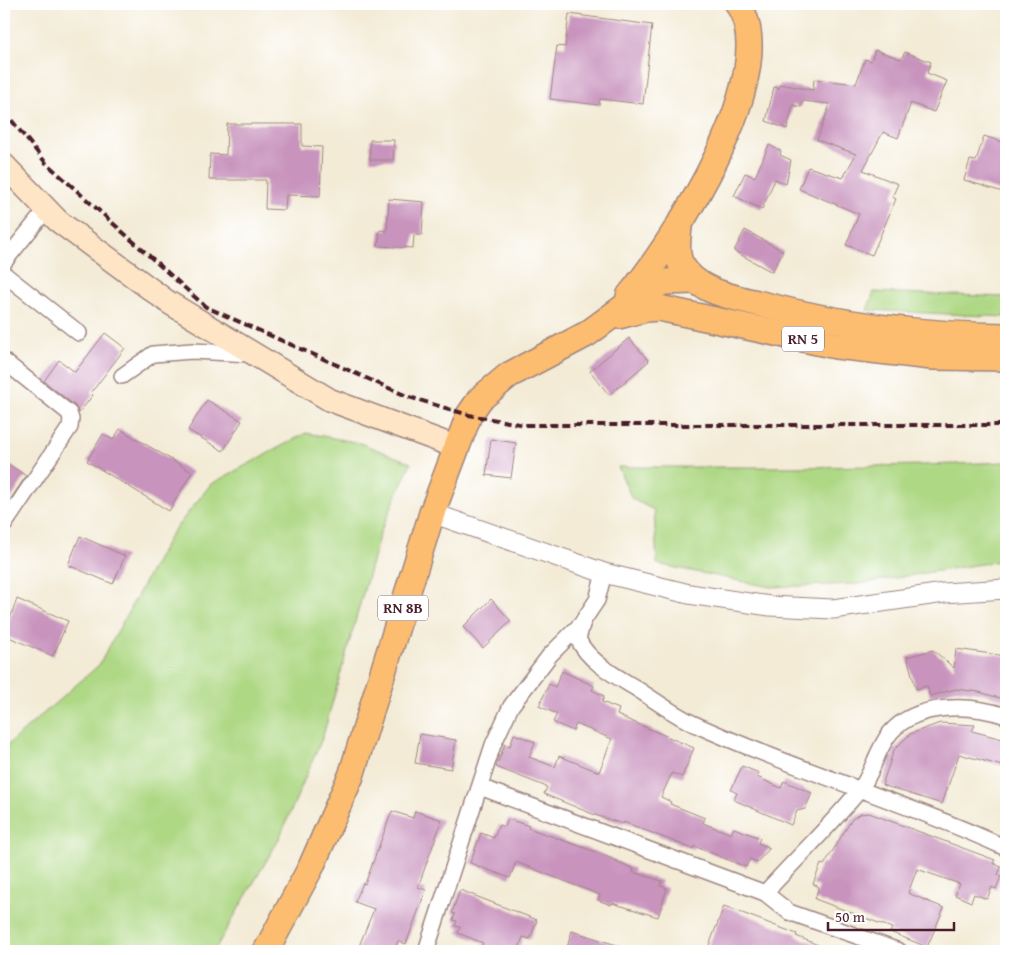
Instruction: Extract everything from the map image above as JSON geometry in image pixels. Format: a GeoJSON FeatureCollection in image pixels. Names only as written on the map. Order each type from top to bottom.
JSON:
{"type":"FeatureCollection","features":[{"type":"Feature","properties":{"kind":"main road","name":"RN 5"},"geometry":{"type":"LineString","coordinates":[[604,321],[624,301],[679,227],[726,136],[749,64],[745,22],[743,12],[738,4]]}},
{"type":"Feature","properties":{"kind":"main road"},"geometry":{"type":"LineString","coordinates":[[4,165],[58,221],[168,302],[251,354],[330,400],[456,447]]}},
{"type":"Feature","properties":{"kind":"main road","name":"RN 5"},"geometry":{"type":"LineString","coordinates":[[679,227],[677,252],[680,264],[695,281],[728,296],[813,318],[906,331],[1006,336]]}},
{"type":"Feature","properties":{"kind":"main road"},"geometry":{"type":"LineString","coordinates":[[664,249],[664,282]]}},
{"type":"Feature","properties":{"kind":"main road"},"geometry":{"type":"LineString","coordinates":[[604,321],[647,290],[664,282],[695,281]]}},
{"type":"Feature","properties":{"kind":"main road","name":"RN 5"},"geometry":{"type":"LineString","coordinates":[[664,282],[676,295],[725,322]]}},
{"type":"Feature","properties":{"kind":"main road","name":"RN 5"},"geometry":{"type":"LineString","coordinates":[[604,321],[646,309],[659,308],[836,346],[932,357],[1006,358]]}},
{"type":"Feature","properties":{"kind":"main road","name":"RN 8B"},"geometry":{"type":"LineString","coordinates":[[266,951],[311,867],[351,776],[432,513],[469,415],[480,399],[509,375],[588,334],[604,321]]}},
{"type":"Feature","properties":{"kind":"street"},"geometry":{"type":"LineString","coordinates":[[4,262],[46,210]]}},
{"type":"Feature","properties":{"kind":"street"},"geometry":{"type":"LineString","coordinates":[[4,274],[79,333]]}},
{"type":"Feature","properties":{"kind":"street"},"geometry":{"type":"LineString","coordinates":[[122,376],[153,354],[192,351],[251,354]]}},
{"type":"Feature","properties":{"kind":"street"},"geometry":{"type":"LineString","coordinates":[[4,361],[68,413],[71,419],[70,427],[4,525]]}},
{"type":"Feature","properties":{"kind":"street"},"geometry":{"type":"LineString","coordinates":[[432,513],[478,527],[604,573],[688,594],[770,606],[833,609],[944,593],[1006,589]]}},
{"type":"Feature","properties":{"kind":"street"},"geometry":{"type":"LineString","coordinates":[[432,950],[493,745],[511,706],[550,654],[583,621],[597,600],[604,573]]}},
{"type":"Feature","properties":{"kind":"street"},"geometry":{"type":"LineString","coordinates":[[583,621],[578,639],[583,651],[616,676],[690,722],[860,790],[955,824],[1006,848]]}},
{"type":"Feature","properties":{"kind":"street"},"geometry":{"type":"LineString","coordinates":[[765,893],[860,790],[891,732],[908,718],[932,710],[961,708],[993,711],[1006,716]]}},
{"type":"Feature","properties":{"kind":"street"},"geometry":{"type":"LineString","coordinates":[[480,787],[765,893],[789,912],[899,951]]}},
{"type":"Feature","properties":{"kind":"green space"},"geometry":{"type":"Polygon","coordinates":[[[874,292],[1006,297],[1006,317],[867,310],[874,292]]]}},
{"type":"Feature","properties":{"kind":"green space"},"geometry":{"type":"Polygon","coordinates":[[[306,433],[360,443],[411,463],[380,533],[323,736],[279,839],[214,951],[4,951],[4,748],[99,665],[171,534],[211,484],[306,433]]]}},
{"type":"Feature","properties":{"kind":"green space"},"geometry":{"type":"Polygon","coordinates":[[[1006,462],[1006,560],[858,584],[770,587],[657,564],[654,510],[632,499],[618,467],[861,466],[1006,462]]]}},
{"type":"Feature","properties":{"kind":"building"},"geometry":{"type":"Polygon","coordinates":[[[569,14],[652,25],[643,104],[600,99],[599,105],[550,99],[557,46],[565,47],[569,14]]]}},
{"type":"Feature","properties":{"kind":"building"},"geometry":{"type":"Polygon","coordinates":[[[875,50],[901,59],[905,52],[931,62],[927,73],[947,81],[934,112],[911,103],[898,138],[883,132],[863,170],[898,184],[892,197],[896,199],[872,255],[846,245],[859,214],[799,189],[808,167],[843,178],[856,154],[817,140],[830,104],[803,101],[801,107],[793,105],[787,129],[766,121],[774,87],[779,88],[780,84],[813,90],[814,79],[856,84],[865,59],[871,61],[875,50]]]}},
{"type":"Feature","properties":{"kind":"building"},"geometry":{"type":"Polygon","coordinates":[[[227,124],[302,124],[302,146],[322,147],[320,196],[286,195],[285,210],[265,209],[266,180],[209,180],[210,154],[226,155],[227,124]]]}},
{"type":"Feature","properties":{"kind":"building"},"geometry":{"type":"Polygon","coordinates":[[[984,136],[1006,143],[1006,193],[964,180],[970,160],[976,161],[984,136]]]}},
{"type":"Feature","properties":{"kind":"building"},"geometry":{"type":"Polygon","coordinates":[[[370,140],[394,140],[393,160],[370,160],[370,140]]]}},
{"type":"Feature","properties":{"kind":"building"},"geometry":{"type":"Polygon","coordinates":[[[769,145],[781,151],[780,155],[791,160],[786,184],[775,179],[762,209],[734,196],[745,173],[755,177],[769,145]]]}},
{"type":"Feature","properties":{"kind":"building"},"geometry":{"type":"Polygon","coordinates":[[[389,199],[424,202],[422,235],[414,235],[413,248],[378,246],[380,230],[387,231],[389,199]]]}},
{"type":"Feature","properties":{"kind":"building"},"geometry":{"type":"Polygon","coordinates":[[[745,230],[783,251],[772,272],[734,251],[745,230]]]}},
{"type":"Feature","properties":{"kind":"building"},"geometry":{"type":"Polygon","coordinates":[[[105,333],[125,348],[91,393],[93,395],[79,413],[75,406],[44,381],[59,360],[75,372],[105,333]]]}},
{"type":"Feature","properties":{"kind":"building"},"geometry":{"type":"Polygon","coordinates":[[[629,338],[649,361],[609,395],[590,371],[629,338]]]}},
{"type":"Feature","properties":{"kind":"building"},"geometry":{"type":"Polygon","coordinates":[[[207,400],[242,421],[223,451],[188,430],[207,400]]]}},
{"type":"Feature","properties":{"kind":"building"},"geometry":{"type":"Polygon","coordinates":[[[120,429],[192,472],[169,511],[87,461],[103,434],[113,440],[120,429]]]}},
{"type":"Feature","properties":{"kind":"building"},"geometry":{"type":"Polygon","coordinates":[[[491,439],[516,443],[511,478],[486,475],[491,439]]]}},
{"type":"Feature","properties":{"kind":"building"},"geometry":{"type":"Polygon","coordinates":[[[4,461],[26,476],[4,509],[4,461]]]}},
{"type":"Feature","properties":{"kind":"building"},"geometry":{"type":"Polygon","coordinates":[[[80,536],[125,556],[113,584],[68,565],[80,536]]]}},
{"type":"Feature","properties":{"kind":"building"},"geometry":{"type":"Polygon","coordinates":[[[17,599],[68,621],[53,656],[4,635],[17,599]]]}},
{"type":"Feature","properties":{"kind":"building"},"geometry":{"type":"Polygon","coordinates":[[[491,599],[511,621],[483,648],[463,627],[491,599]]]}},
{"type":"Feature","properties":{"kind":"building"},"geometry":{"type":"Polygon","coordinates":[[[956,649],[1006,656],[1006,700],[979,692],[956,689],[930,696],[927,686],[916,689],[907,657],[933,650],[954,668],[956,649]]]}},
{"type":"Feature","properties":{"kind":"building"},"geometry":{"type":"Polygon","coordinates":[[[562,671],[594,686],[592,690],[604,696],[602,702],[619,709],[617,715],[694,748],[682,777],[672,773],[661,797],[671,802],[670,804],[705,818],[703,823],[731,834],[734,828],[760,838],[758,843],[770,848],[757,862],[750,859],[746,867],[694,846],[693,849],[624,822],[623,824],[595,815],[544,794],[547,787],[496,767],[505,744],[510,746],[514,734],[535,742],[529,757],[555,767],[559,756],[599,772],[612,739],[576,724],[573,731],[553,722],[557,714],[539,706],[549,684],[555,687],[562,671]]]}},
{"type":"Feature","properties":{"kind":"building"},"geometry":{"type":"Polygon","coordinates":[[[940,723],[975,725],[972,731],[1006,740],[1006,767],[959,754],[942,804],[882,785],[894,750],[910,734],[940,723]]]}},
{"type":"Feature","properties":{"kind":"building"},"geometry":{"type":"Polygon","coordinates":[[[420,734],[456,740],[451,769],[415,763],[420,734]]]}},
{"type":"Feature","properties":{"kind":"building"},"geometry":{"type":"Polygon","coordinates":[[[742,766],[759,773],[757,777],[781,788],[784,781],[812,793],[805,809],[797,811],[791,825],[734,800],[737,793],[731,790],[742,766]]]}},
{"type":"Feature","properties":{"kind":"building"},"geometry":{"type":"Polygon","coordinates":[[[392,811],[413,818],[415,811],[442,820],[418,887],[426,890],[406,944],[398,941],[394,951],[357,951],[374,909],[355,902],[363,883],[365,884],[392,811]]]}},
{"type":"Feature","properties":{"kind":"building"},"geometry":{"type":"Polygon","coordinates":[[[869,813],[995,860],[993,863],[1001,867],[998,875],[1001,876],[996,889],[992,887],[987,899],[974,894],[971,902],[955,895],[960,884],[917,869],[908,893],[944,908],[927,947],[890,932],[892,928],[815,899],[819,887],[813,884],[821,864],[824,865],[852,819],[860,814],[869,813]]]}},
{"type":"Feature","properties":{"kind":"building"},"geometry":{"type":"Polygon","coordinates":[[[508,819],[599,853],[634,869],[633,872],[662,881],[660,886],[667,888],[658,917],[598,900],[600,895],[516,862],[510,878],[470,863],[481,833],[494,838],[499,825],[505,827],[508,819]]]}},
{"type":"Feature","properties":{"kind":"building"},"geometry":{"type":"Polygon","coordinates":[[[460,890],[537,920],[530,939],[523,937],[518,951],[489,951],[481,949],[483,943],[458,933],[460,927],[455,926],[457,921],[453,920],[455,914],[452,913],[460,890]]]}},
{"type":"Feature","properties":{"kind":"building"},"geometry":{"type":"Polygon","coordinates":[[[724,906],[797,934],[796,936],[833,951],[707,951],[724,906]]]}},
{"type":"Feature","properties":{"kind":"building"},"geometry":{"type":"Polygon","coordinates":[[[572,931],[626,948],[626,951],[566,951],[572,931]]]}},
{"type":"Feature","properties":{"kind":"railway"},"geometry":{"type":"LineString","coordinates":[[4,111],[46,163],[206,307],[409,397],[469,415],[525,425],[1006,425]]}}]}
